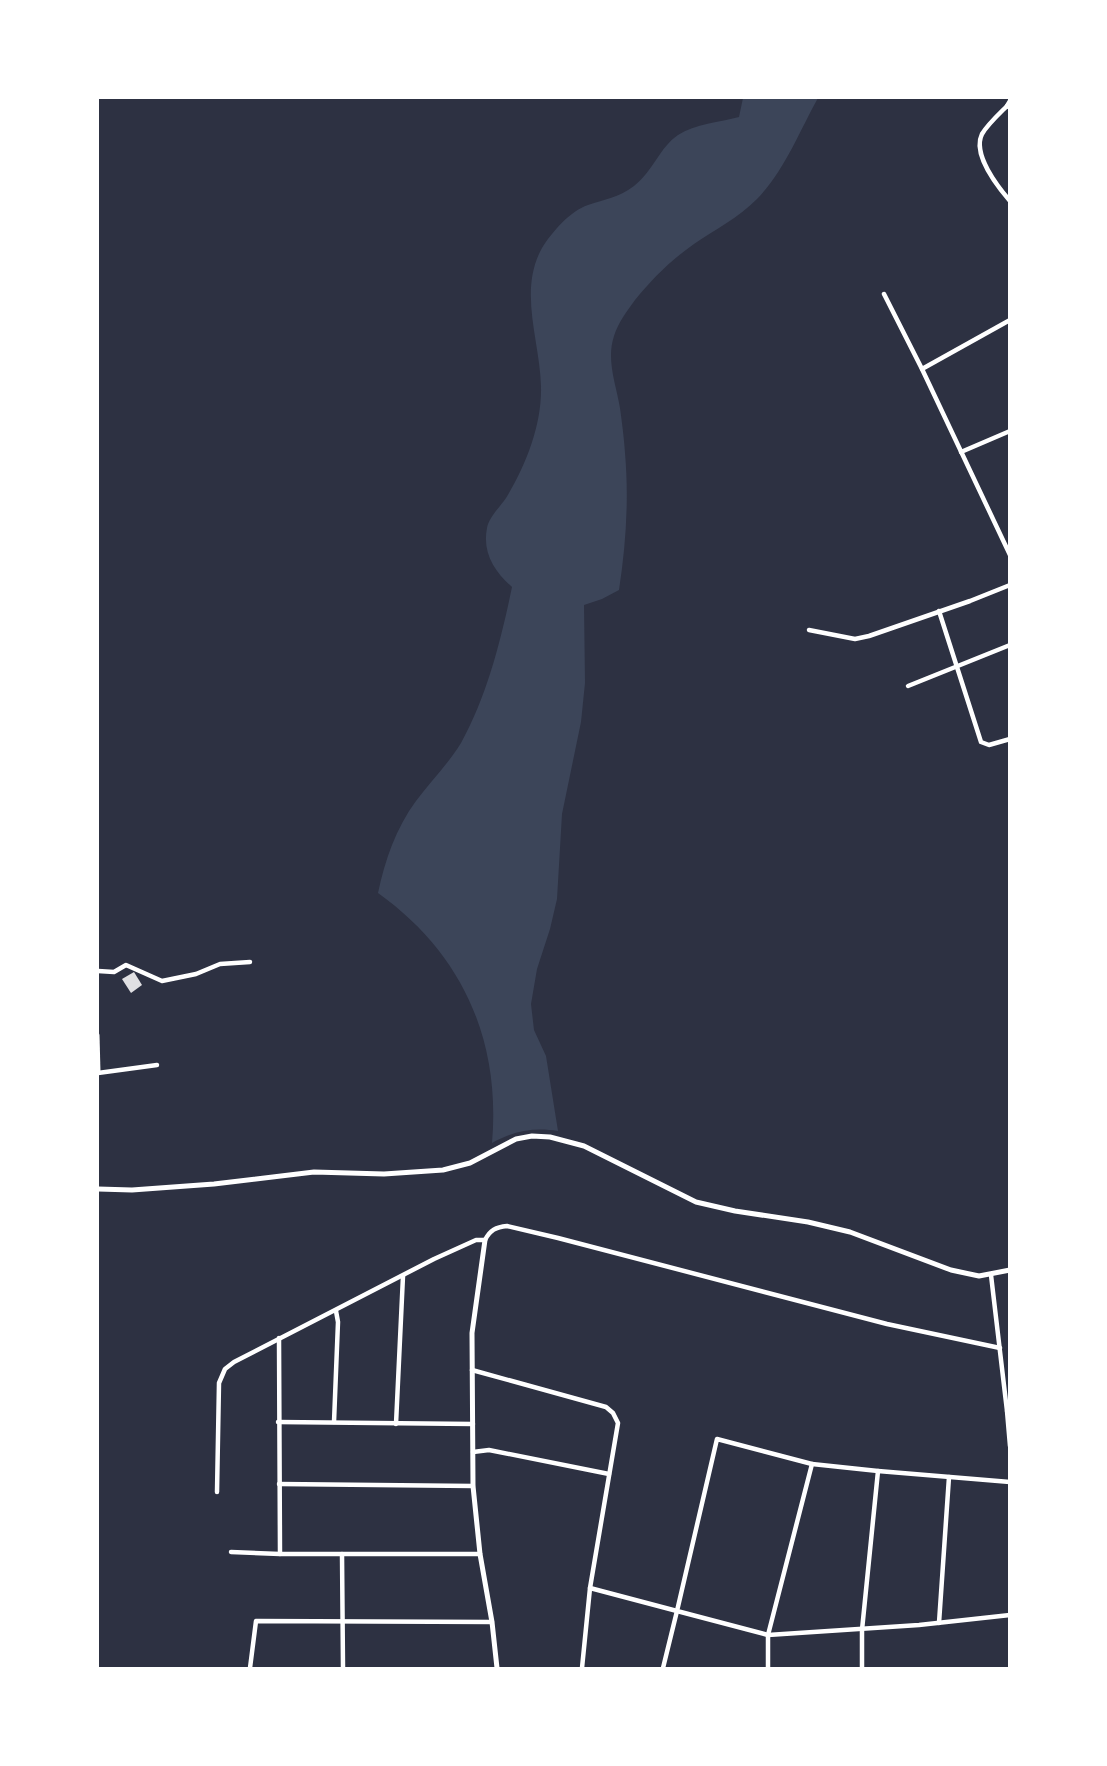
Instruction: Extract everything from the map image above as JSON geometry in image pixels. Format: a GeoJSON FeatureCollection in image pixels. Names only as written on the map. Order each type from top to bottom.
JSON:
{"type":"FeatureCollection","features":[{"type":"Feature","properties":{"kind":"street"},"geometry":{"type":"LineString","coordinates":[[1008,105],[983,134],[980,144],[982,157],[988,169],[1010,201]]}},
{"type":"Feature","properties":{"kind":"street"},"geometry":{"type":"LineString","coordinates":[[884,294],[1010,555]]}},
{"type":"Feature","properties":{"kind":"street"},"geometry":{"type":"LineString","coordinates":[[921,369],[1010,320]]}},
{"type":"Feature","properties":{"kind":"street"},"geometry":{"type":"LineString","coordinates":[[961,452],[1010,431]]}},
{"type":"Feature","properties":{"kind":"street"},"geometry":{"type":"LineString","coordinates":[[809,630],[855,639],[970,601],[1010,585]]}},
{"type":"Feature","properties":{"kind":"street"},"geometry":{"type":"LineString","coordinates":[[939,611],[981,741],[989,745],[1010,738]]}},
{"type":"Feature","properties":{"kind":"street"},"geometry":{"type":"LineString","coordinates":[[908,686],[1010,645]]}},
{"type":"Feature","properties":{"kind":"street"},"geometry":{"type":"LineString","coordinates":[[98,971],[114,972],[126,965],[162,981],[196,974],[220,964],[250,962]]}},
{"type":"Feature","properties":{"kind":"street"},"geometry":{"type":"LineString","coordinates":[[98,1035],[98,1073],[157,1065]]}},
{"type":"Feature","properties":{"kind":"street"},"geometry":{"type":"LineString","coordinates":[[98,1189],[132,1190],[214,1184],[314,1172],[384,1174],[443,1170],[470,1163],[516,1139],[532,1136],[550,1137],[584,1146],[696,1202],[839,1230],[951,1270],[979,1276],[1010,1270]]}},
{"type":"Feature","properties":{"kind":"street"},"geometry":{"type":"LineString","coordinates":[[496,1668],[473,1486],[472,1370],[472,1333],[485,1240],[494,1229],[507,1226],[887,1324],[1000,1348]]}},
{"type":"Feature","properties":{"kind":"street"},"geometry":{"type":"LineString","coordinates":[[217,1492],[220,1378],[229,1365],[476,1240],[485,1240]]}},
{"type":"Feature","properties":{"kind":"street"},"geometry":{"type":"LineString","coordinates":[[991,1275],[1008,1411],[1010,1446]]}},
{"type":"Feature","properties":{"kind":"street"},"geometry":{"type":"LineString","coordinates":[[396,1424],[403,1276]]}},
{"type":"Feature","properties":{"kind":"street"},"geometry":{"type":"LineString","coordinates":[[334,1422],[338,1322],[336,1311]]}},
{"type":"Feature","properties":{"kind":"street"},"geometry":{"type":"LineString","coordinates":[[279,1338],[280,1554]]}},
{"type":"Feature","properties":{"kind":"street"},"geometry":{"type":"LineString","coordinates":[[472,1370],[606,1407],[610,1409],[618,1423],[590,1588],[582,1668]]}},
{"type":"Feature","properties":{"kind":"street"},"geometry":{"type":"LineString","coordinates":[[278,1422],[473,1424]]}},
{"type":"Feature","properties":{"kind":"street"},"geometry":{"type":"LineString","coordinates":[[663,1668],[717,1439],[812,1464],[1010,1482]]}},
{"type":"Feature","properties":{"kind":"street"},"geometry":{"type":"LineString","coordinates":[[473,1452],[489,1450],[609,1474]]}},
{"type":"Feature","properties":{"kind":"street"},"geometry":{"type":"LineString","coordinates":[[768,1668],[768,1635],[812,1464]]}},
{"type":"Feature","properties":{"kind":"street"},"geometry":{"type":"LineString","coordinates":[[862,1668],[862,1630],[878,1471]]}},
{"type":"Feature","properties":{"kind":"street"},"geometry":{"type":"LineString","coordinates":[[939,1623],[949,1477]]}},
{"type":"Feature","properties":{"kind":"street"},"geometry":{"type":"LineString","coordinates":[[279,1484],[473,1486]]}},
{"type":"Feature","properties":{"kind":"street"},"geometry":{"type":"LineString","coordinates":[[231,1552],[480,1554]]}},
{"type":"Feature","properties":{"kind":"street"},"geometry":{"type":"LineString","coordinates":[[342,1554],[343,1668]]}},
{"type":"Feature","properties":{"kind":"street"},"geometry":{"type":"LineString","coordinates":[[590,1588],[768,1635],[862,1630],[1010,1615]]}},
{"type":"Feature","properties":{"kind":"street"},"geometry":{"type":"LineString","coordinates":[[250,1668],[256,1621],[492,1622]]}},
{"type":"Feature","properties":{"kind":"shaded area"},"geometry":{"type":"Polygon","coordinates":[[[743,98],[818,98],[784,163],[767,188],[742,212],[686,250],[662,270],[635,300],[620,322],[614,336],[611,363],[620,408],[627,487],[625,539],[619,590],[584,605],[585,683],[581,722],[562,814],[557,899],[537,969],[531,1004],[534,1030],[546,1056],[558,1131],[524,1131],[492,1143],[493,1105],[490,1069],[482,1034],[470,1002],[453,971],[433,943],[378,893],[392,845],[403,822],[416,801],[456,751],[470,725],[486,687],[503,627],[512,587],[491,561],[486,546],[486,537],[490,520],[506,498],[520,472],[536,430],[539,415],[540,369],[531,299],[535,264],[542,248],[556,229],[575,212],[588,205],[617,196],[634,186],[666,146],[678,135],[700,126],[739,117],[743,98]]]}},
{"type":"Feature","properties":{"kind":"building"},"geometry":{"type":"Polygon","coordinates":[[[134,972],[142,985],[131,993],[122,979],[134,972]]]}}]}
